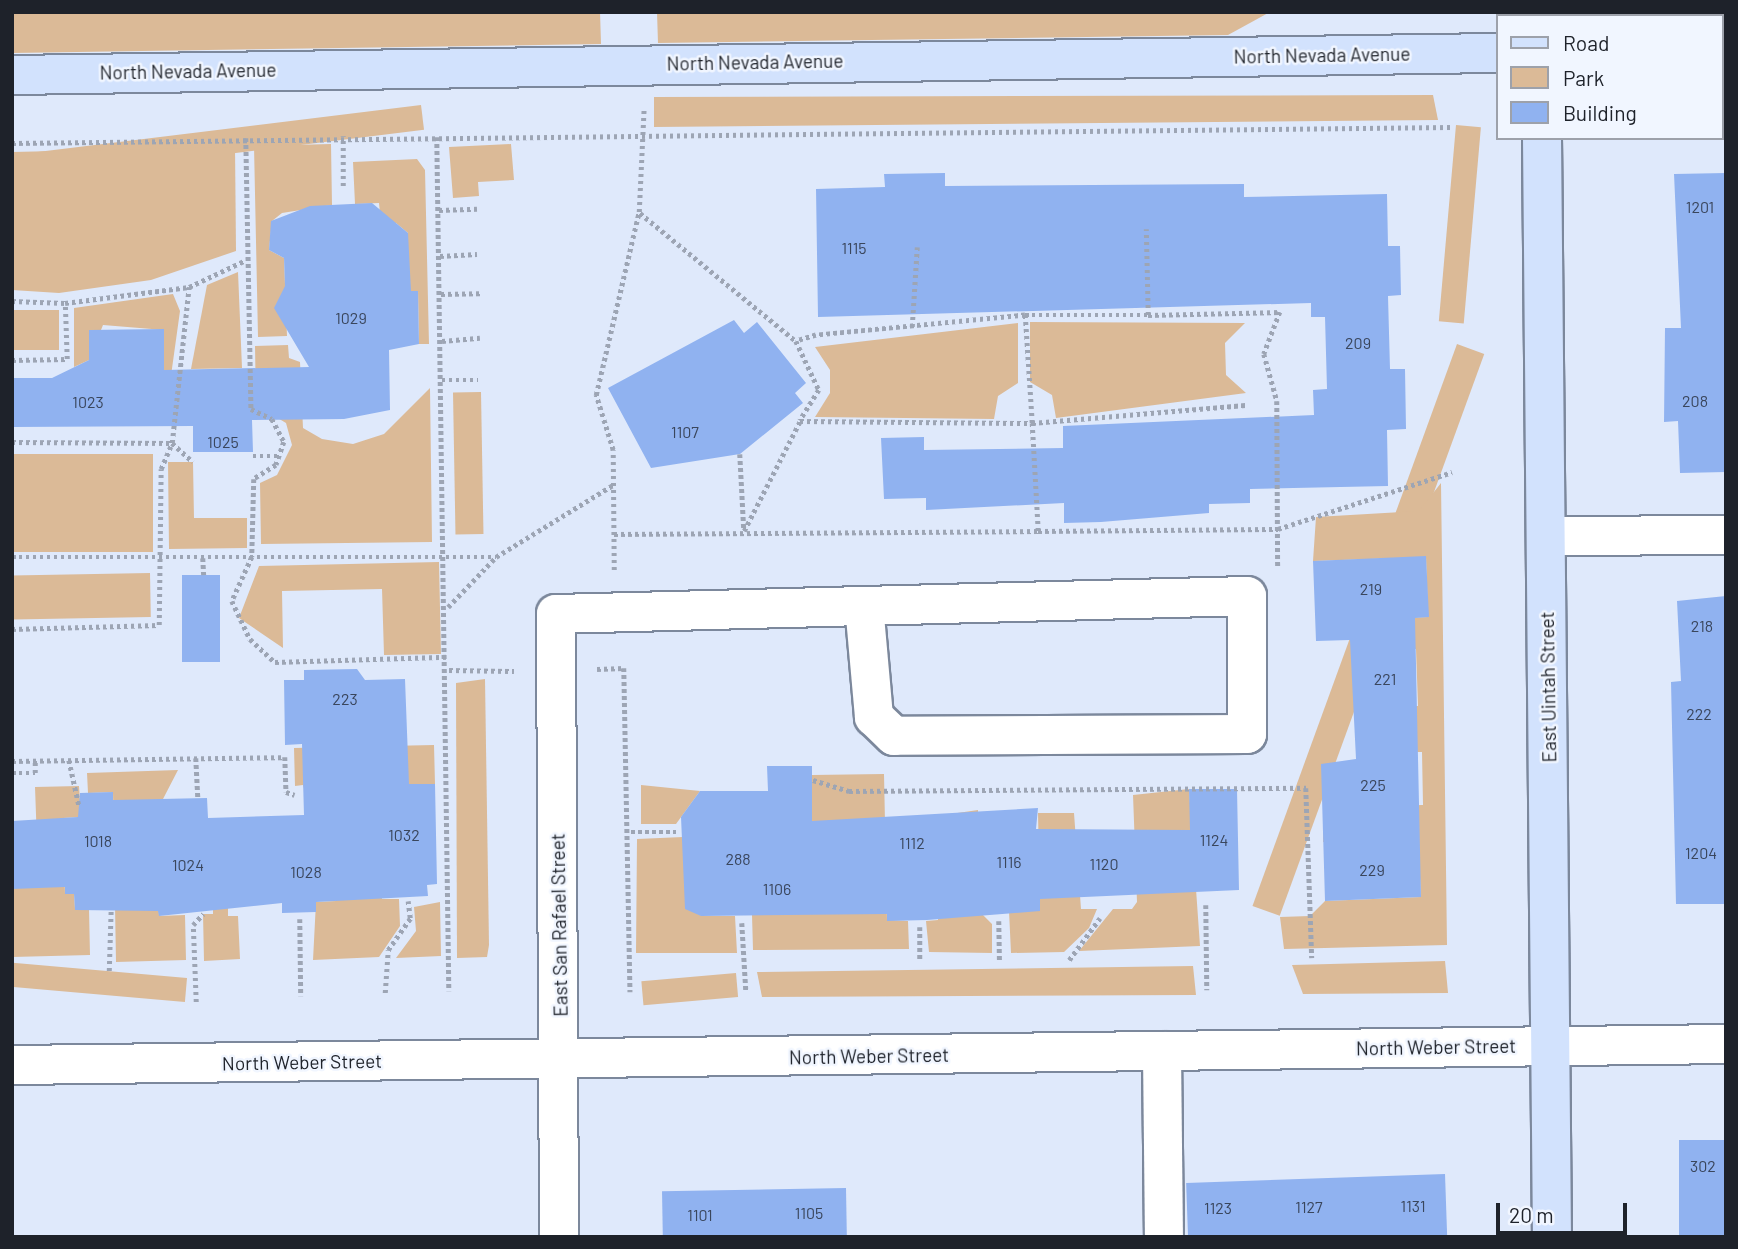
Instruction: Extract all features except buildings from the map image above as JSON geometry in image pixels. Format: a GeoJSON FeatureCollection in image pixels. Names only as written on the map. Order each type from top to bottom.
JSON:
{"type":"FeatureCollection","features":[{"type":"Feature","properties":{"kind":"main road","name":"North Nevada Avenue"},"geometry":{"type":"LineString","coordinates":[[12,75],[1496,53]]}},
{"type":"Feature","properties":{"kind":"main road","name":"East Uintah Street"},"geometry":{"type":"LineString","coordinates":[[1542,140],[1552,1237]]}},
{"type":"Feature","properties":{"kind":"street"},"geometry":{"type":"LineString","coordinates":[[1546,536],[1726,535]]}},
{"type":"Feature","properties":{"kind":"street"},"geometry":{"type":"LineString","coordinates":[[1247,596],[1247,734],[894,736],[874,717],[864,606],[1247,596]]}},
{"type":"Feature","properties":{"kind":"street","name":"East San Rafael Street"},"geometry":{"type":"LineString","coordinates":[[559,1237],[561,1059],[556,614],[864,606]]}},
{"type":"Feature","properties":{"kind":"street","name":"North Weber Street"},"geometry":{"type":"LineString","coordinates":[[12,1065],[1726,1044]]}},
{"type":"Feature","properties":{"kind":"street"},"geometry":{"type":"LineString","coordinates":[[1162,1051],[1164,1237]]}},
{"type":"Feature","properties":{"kind":"path"},"geometry":{"type":"LineString","coordinates":[[614,582],[613,450],[596,395],[639,212],[644,99]]}},
{"type":"Feature","properties":{"kind":"path"},"geometry":{"type":"LineString","coordinates":[[12,142],[343,136],[1452,127]]}},
{"type":"Feature","properties":{"kind":"path"},"geometry":{"type":"LineString","coordinates":[[343,136],[343,186]]}},
{"type":"Feature","properties":{"kind":"path"},"geometry":{"type":"LineString","coordinates":[[437,136],[448,608],[450,991]]}},
{"type":"Feature","properties":{"kind":"path"},"geometry":{"type":"LineString","coordinates":[[246,138],[246,260],[251,408],[280,429],[282,456]]}},
{"type":"Feature","properties":{"kind":"path"},"geometry":{"type":"LineString","coordinates":[[439,210],[477,209]]}},
{"type":"Feature","properties":{"kind":"path"},"geometry":{"type":"LineString","coordinates":[[639,212],[796,341],[819,390],[800,421],[744,531]]}},
{"type":"Feature","properties":{"kind":"path"},"geometry":{"type":"LineString","coordinates":[[1146,229],[1149,315]]}},
{"type":"Feature","properties":{"kind":"path"},"geometry":{"type":"LineString","coordinates":[[912,327],[917,247]]}},
{"type":"Feature","properties":{"kind":"path"},"geometry":{"type":"LineString","coordinates":[[440,256],[477,254]]}},
{"type":"Feature","properties":{"kind":"path"},"geometry":{"type":"LineString","coordinates":[[12,301],[65,303],[189,288],[246,260]]}},
{"type":"Feature","properties":{"kind":"path"},"geometry":{"type":"LineString","coordinates":[[12,629],[159,625],[162,469],[172,443],[189,288]]}},
{"type":"Feature","properties":{"kind":"path"},"geometry":{"type":"LineString","coordinates":[[441,294],[480,293]]}},
{"type":"Feature","properties":{"kind":"path"},"geometry":{"type":"LineString","coordinates":[[12,360],[67,359],[65,303]]}},
{"type":"Feature","properties":{"kind":"path"},"geometry":{"type":"LineString","coordinates":[[796,341],[1025,315],[1280,312],[1264,354],[1278,401],[1278,566]]}},
{"type":"Feature","properties":{"kind":"path"},"geometry":{"type":"LineString","coordinates":[[1025,315],[1038,531]]}},
{"type":"Feature","properties":{"kind":"path"},"geometry":{"type":"LineString","coordinates":[[442,341],[480,338]]}},
{"type":"Feature","properties":{"kind":"path"},"geometry":{"type":"LineString","coordinates":[[442,380],[478,380]]}},
{"type":"Feature","properties":{"kind":"path"},"geometry":{"type":"LineString","coordinates":[[800,421],[1032,423],[1245,405]]}},
{"type":"Feature","properties":{"kind":"path"},"geometry":{"type":"LineString","coordinates":[[12,442],[172,443],[193,462]]}},
{"type":"Feature","properties":{"kind":"path"},"geometry":{"type":"LineString","coordinates":[[740,454],[744,531]]}},
{"type":"Feature","properties":{"kind":"path"},"geometry":{"type":"LineString","coordinates":[[253,457],[282,456]]}},
{"type":"Feature","properties":{"kind":"path"},"geometry":{"type":"LineString","coordinates":[[282,456],[254,479],[253,557],[232,601],[250,639],[275,662],[448,657]]}},
{"type":"Feature","properties":{"kind":"path"},"geometry":{"type":"LineString","coordinates":[[614,534],[1278,529],[1452,471]]}},
{"type":"Feature","properties":{"kind":"path"},"geometry":{"type":"LineString","coordinates":[[448,608],[496,557],[613,485]]}},
{"type":"Feature","properties":{"kind":"path"},"geometry":{"type":"LineString","coordinates":[[12,557],[496,557]]}},
{"type":"Feature","properties":{"kind":"path"},"geometry":{"type":"LineString","coordinates":[[204,558],[204,575]]}},
{"type":"Feature","properties":{"kind":"path"},"geometry":{"type":"LineString","coordinates":[[624,668],[631,832],[630,992]]}},
{"type":"Feature","properties":{"kind":"path"},"geometry":{"type":"LineString","coordinates":[[12,761],[285,757],[286,792],[295,795]]}},
{"type":"Feature","properties":{"kind":"path"},"geometry":{"type":"LineString","coordinates":[[196,758],[198,798]]}},
{"type":"Feature","properties":{"kind":"path"},"geometry":{"type":"LineString","coordinates":[[69,760],[79,805]]}},
{"type":"Feature","properties":{"kind":"path"},"geometry":{"type":"LineString","coordinates":[[12,774],[35,773],[36,761]]}},
{"type":"Feature","properties":{"kind":"path"},"geometry":{"type":"LineString","coordinates":[[813,780],[849,791],[1306,788],[1312,958]]}},
{"type":"Feature","properties":{"kind":"path"},"geometry":{"type":"LineString","coordinates":[[631,832],[676,832]]}},
{"type":"Feature","properties":{"kind":"path"},"geometry":{"type":"LineString","coordinates":[[385,993],[388,950],[411,918],[408,901]]}},
{"type":"Feature","properties":{"kind":"path"},"geometry":{"type":"LineString","coordinates":[[1206,905],[1206,990]]}},
{"type":"Feature","properties":{"kind":"path"},"geometry":{"type":"LineString","coordinates":[[109,971],[111,909]]}},
{"type":"Feature","properties":{"kind":"path"},"geometry":{"type":"LineString","coordinates":[[196,1002],[193,925],[203,914]]}},
{"type":"Feature","properties":{"kind":"path"},"geometry":{"type":"LineString","coordinates":[[1069,960],[1100,918]]}},
{"type":"Feature","properties":{"kind":"path"},"geometry":{"type":"LineString","coordinates":[[300,919],[301,996]]}},
{"type":"Feature","properties":{"kind":"path"},"geometry":{"type":"LineString","coordinates":[[999,921],[1000,960]]}},
{"type":"Feature","properties":{"kind":"path"},"geometry":{"type":"LineString","coordinates":[[743,923],[746,991]]}},
{"type":"Feature","properties":{"kind":"path"},"geometry":{"type":"LineString","coordinates":[[920,927],[920,961]]}},
{"type":"Feature","properties":{"kind":"green space"},"geometry":{"type":"Polygon","coordinates":[[[12,12],[600,12],[601,44],[12,53],[12,12]]]}},
{"type":"Feature","properties":{"kind":"green space"},"geometry":{"type":"Polygon","coordinates":[[[657,12],[1270,12],[1228,35],[658,43],[657,12]]]}},
{"type":"Feature","properties":{"kind":"green space"},"geometry":{"type":"Polygon","coordinates":[[[1630,12],[1726,12],[1726,27],[1724,14],[1630,12]]]}},
{"type":"Feature","properties":{"kind":"green space"},"geometry":{"type":"Polygon","coordinates":[[[1433,95],[1438,120],[654,127],[654,97],[1433,95]]]}},
{"type":"Feature","properties":{"kind":"green space"},"geometry":{"type":"Polygon","coordinates":[[[421,105],[424,130],[18,180],[15,155],[421,105]]]}},
{"type":"Feature","properties":{"kind":"green space"},"geometry":{"type":"Polygon","coordinates":[[[1456,125],[1481,127],[1464,323],[1439,321],[1456,125]]]}},
{"type":"Feature","properties":{"kind":"green space"},"geometry":{"type":"Polygon","coordinates":[[[331,144],[332,205],[282,213],[272,221],[269,250],[284,258],[287,336],[258,337],[254,146],[331,144]]]}},
{"type":"Feature","properties":{"kind":"green space"},"geometry":{"type":"Polygon","coordinates":[[[511,144],[514,180],[478,182],[479,196],[453,198],[449,147],[511,144]]]}},
{"type":"Feature","properties":{"kind":"green space"},"geometry":{"type":"Polygon","coordinates":[[[235,147],[236,251],[151,280],[59,293],[12,290],[12,152],[235,147]]]}},
{"type":"Feature","properties":{"kind":"green space"},"geometry":{"type":"Polygon","coordinates":[[[417,159],[425,170],[429,344],[419,344],[418,291],[402,291],[408,233],[396,223],[381,224],[379,203],[355,204],[353,162],[417,159]]]}},
{"type":"Feature","properties":{"kind":"green space"},"geometry":{"type":"Polygon","coordinates":[[[238,272],[242,368],[191,369],[207,285],[238,272]]]}},
{"type":"Feature","properties":{"kind":"green space"},"geometry":{"type":"Polygon","coordinates":[[[173,294],[180,311],[164,426],[164,330],[103,325],[89,360],[74,367],[74,308],[173,294]]]}},
{"type":"Feature","properties":{"kind":"green space"},"geometry":{"type":"Polygon","coordinates":[[[12,310],[59,310],[59,350],[12,350],[12,310]]]}},
{"type":"Feature","properties":{"kind":"green space"},"geometry":{"type":"Polygon","coordinates":[[[1030,322],[1245,323],[1225,343],[1226,375],[1246,393],[1056,418],[1052,395],[1030,382],[1030,322]]]}},
{"type":"Feature","properties":{"kind":"green space"},"geometry":{"type":"Polygon","coordinates":[[[1018,323],[1018,383],[998,396],[994,419],[815,417],[830,393],[830,370],[815,347],[1018,323]]]}},
{"type":"Feature","properties":{"kind":"green space"},"geometry":{"type":"Polygon","coordinates":[[[1457,344],[1484,354],[1280,916],[1252,906],[1457,344]]]}},
{"type":"Feature","properties":{"kind":"green space"},"geometry":{"type":"Polygon","coordinates":[[[288,345],[289,358],[300,362],[303,428],[322,439],[353,444],[384,434],[430,388],[432,542],[261,544],[260,483],[277,475],[292,445],[286,423],[256,405],[255,346],[288,345]]]}},
{"type":"Feature","properties":{"kind":"green space"},"geometry":{"type":"Polygon","coordinates":[[[453,392],[481,392],[483,534],[455,534],[453,392]]]}},
{"type":"Feature","properties":{"kind":"green space"},"geometry":{"type":"Polygon","coordinates":[[[12,454],[153,454],[153,552],[12,552],[12,454]]]}},
{"type":"Feature","properties":{"kind":"green space"},"geometry":{"type":"Polygon","coordinates":[[[168,462],[193,462],[194,518],[247,518],[247,548],[169,549],[168,462]]]}},
{"type":"Feature","properties":{"kind":"green space"},"geometry":{"type":"Polygon","coordinates":[[[1441,483],[1447,945],[1284,949],[1280,917],[1310,916],[1325,901],[1421,897],[1418,839],[1323,842],[1324,807],[1423,805],[1422,752],[1401,752],[1354,709],[1418,706],[1416,649],[1351,652],[1357,620],[1428,617],[1426,557],[1313,561],[1316,517],[1419,511],[1441,483]]]}},
{"type":"Feature","properties":{"kind":"green space"},"geometry":{"type":"Polygon","coordinates":[[[439,562],[441,654],[384,655],[382,589],[282,591],[283,648],[239,618],[259,566],[439,562]]]}},
{"type":"Feature","properties":{"kind":"green space"},"geometry":{"type":"Polygon","coordinates":[[[150,573],[151,617],[13,619],[12,575],[150,573]]]}},
{"type":"Feature","properties":{"kind":"green space"},"geometry":{"type":"Polygon","coordinates":[[[485,679],[489,945],[487,957],[457,958],[456,683],[485,679]]]}},
{"type":"Feature","properties":{"kind":"green space"},"geometry":{"type":"Polygon","coordinates":[[[434,745],[435,784],[371,785],[382,899],[399,899],[400,926],[379,957],[313,960],[316,902],[336,901],[303,785],[295,786],[294,748],[434,745]]]}},
{"type":"Feature","properties":{"kind":"green space"},"geometry":{"type":"Polygon","coordinates":[[[178,770],[163,799],[156,837],[159,916],[185,915],[186,960],[116,962],[113,792],[88,793],[87,773],[178,770]]]}},
{"type":"Feature","properties":{"kind":"green space"},"geometry":{"type":"Polygon","coordinates":[[[884,774],[887,920],[908,921],[909,949],[753,950],[752,915],[812,821],[812,775],[884,774]]]}},
{"type":"Feature","properties":{"kind":"green space"},"geometry":{"type":"Polygon","coordinates":[[[641,785],[700,791],[676,824],[641,824],[641,785]]]}},
{"type":"Feature","properties":{"kind":"green space"},"geometry":{"type":"Polygon","coordinates":[[[79,786],[81,817],[63,818],[65,894],[74,894],[75,909],[89,909],[90,955],[12,957],[12,889],[38,870],[35,787],[79,786]]]}},
{"type":"Feature","properties":{"kind":"green space"},"geometry":{"type":"Polygon","coordinates":[[[1189,789],[1200,946],[1079,951],[1113,909],[1132,909],[1137,902],[1133,795],[1189,789]]]}},
{"type":"Feature","properties":{"kind":"green space"},"geometry":{"type":"Polygon","coordinates":[[[978,810],[982,914],[992,924],[992,953],[929,952],[926,921],[938,920],[937,816],[978,810]]]}},
{"type":"Feature","properties":{"kind":"green space"},"geometry":{"type":"Polygon","coordinates":[[[1038,813],[1074,813],[1081,909],[1097,909],[1089,928],[1064,952],[1011,953],[1009,911],[1040,910],[1038,813]]]}},
{"type":"Feature","properties":{"kind":"green space"},"geometry":{"type":"Polygon","coordinates":[[[683,837],[701,916],[735,916],[737,953],[636,953],[637,839],[683,837]]]}},
{"type":"Feature","properties":{"kind":"green space"},"geometry":{"type":"Polygon","coordinates":[[[228,892],[228,916],[238,916],[240,959],[204,961],[203,914],[213,914],[213,893],[228,892]]]}},
{"type":"Feature","properties":{"kind":"green space"},"geometry":{"type":"Polygon","coordinates":[[[440,902],[441,956],[396,958],[416,931],[414,907],[440,902]]]}},
{"type":"Feature","properties":{"kind":"green space"},"geometry":{"type":"Polygon","coordinates":[[[1445,961],[1448,993],[1303,994],[1292,965],[1445,961]]]}},
{"type":"Feature","properties":{"kind":"green space"},"geometry":{"type":"Polygon","coordinates":[[[13,963],[187,978],[185,1002],[12,987],[13,963]]]}},
{"type":"Feature","properties":{"kind":"green space"},"geometry":{"type":"Polygon","coordinates":[[[1193,966],[1196,995],[762,997],[757,972],[1193,966]]]}},
{"type":"Feature","properties":{"kind":"green space"},"geometry":{"type":"Polygon","coordinates":[[[736,973],[738,997],[643,1005],[641,981],[736,973]]]}}]}
